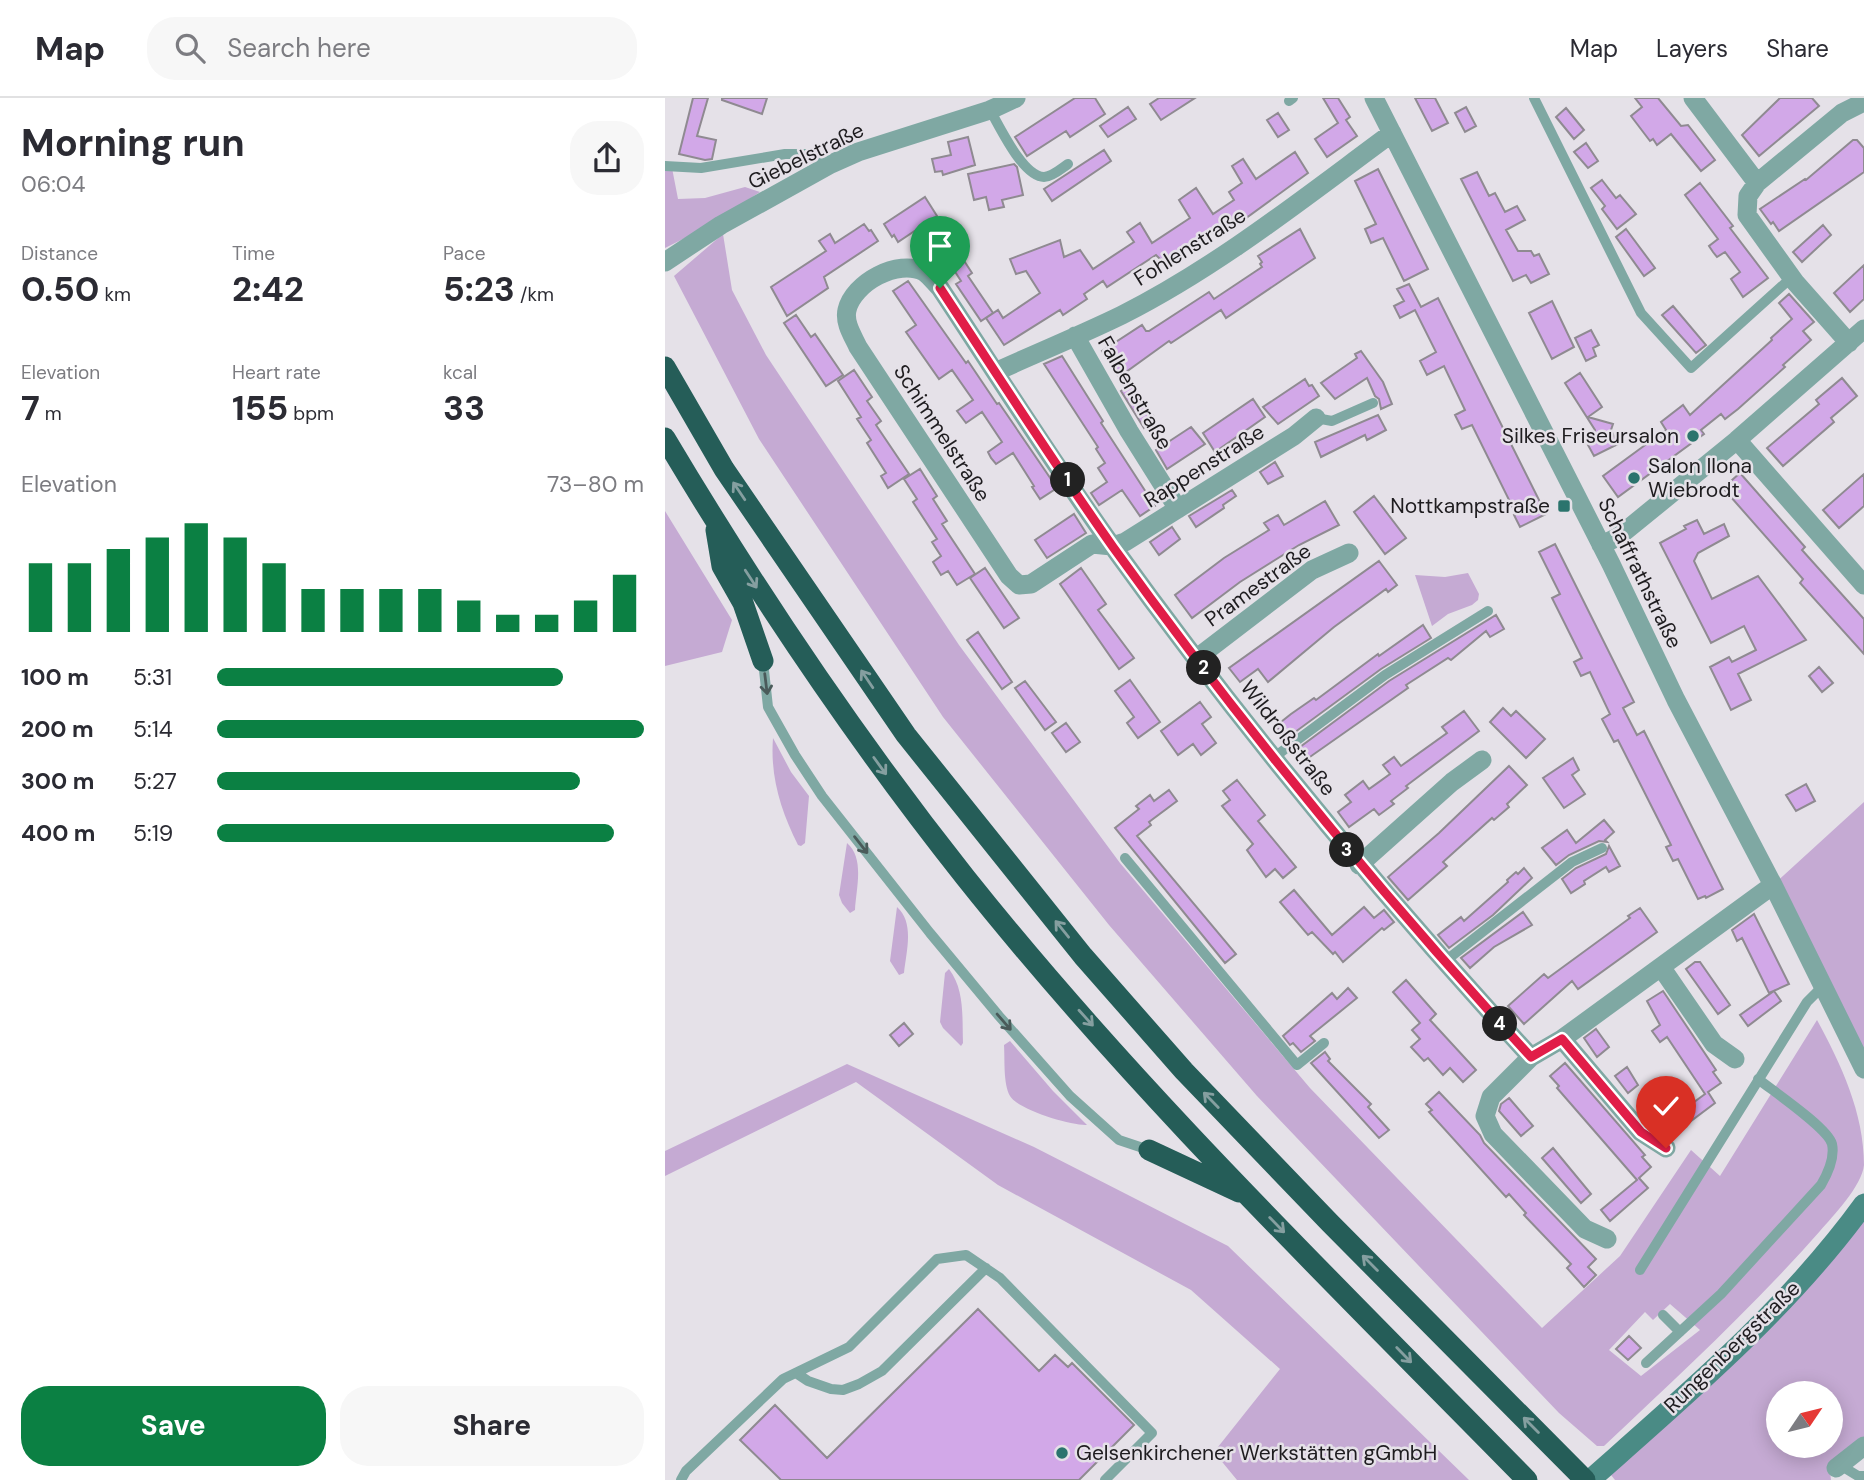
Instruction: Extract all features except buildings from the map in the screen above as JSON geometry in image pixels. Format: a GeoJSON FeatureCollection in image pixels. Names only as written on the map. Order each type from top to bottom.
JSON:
{"type":"FeatureCollection","features":[{"type":"Feature","properties":{"kind":"highway"},"geometry":{"type":"LineString","coordinates":[[665,367],[724,469],[906,735],[1083,956],[1202,1090],[1340,1233],[1587,1480]]}},
{"type":"Feature","properties":{"kind":"highway"},"geometry":{"type":"LineString","coordinates":[[665,438],[796,648],[884,773],[966,878],[1060,990],[1171,1114],[1527,1480]]}},
{"type":"Feature","properties":{"kind":"highway"},"geometry":{"type":"LineString","coordinates":[[715,521],[722,566],[744,603],[762,661]]}},
{"type":"Feature","properties":{"kind":"highway"},"geometry":{"type":"LineString","coordinates":[[1149,1150],[1250,1197]]}},
{"type":"Feature","properties":{"kind":"street","name":"Giebelstraße"},"geometry":{"type":"LineString","coordinates":[[672,258],[721,225],[831,164],[858,152],[990,110],[1016,98]]}},
{"type":"Feature","properties":{"kind":"street","name":"Schaffrathstraße"},"geometry":{"type":"LineString","coordinates":[[1374,98],[1864,1069]]}},
{"type":"Feature","properties":{"kind":"street"},"geometry":{"type":"LineString","coordinates":[[1693,98],[1757,183]]}},
{"type":"Feature","properties":{"kind":"street"},"geometry":{"type":"LineString","coordinates":[[1849,343],[1792,277],[1747,215],[1748,196],[1757,183],[1842,113],[1864,102]]}},
{"type":"Feature","properties":{"kind":"street","name":"Fohlenstraße"},"geometry":{"type":"LineString","coordinates":[[995,372],[1122,314],[1185,279],[1264,227],[1392,133]]}},
{"type":"Feature","properties":{"kind":"street","name":"Schimmelstraße"},"geometry":{"type":"LineString","coordinates":[[940,288],[924,272],[908,268],[889,270],[861,286],[847,309],[848,327],[858,347],[1009,576],[1019,584],[1031,584],[1092,544],[1112,546]]}},
{"type":"Feature","properties":{"kind":"street","name":"Wildroßstraße"},"geometry":{"type":"LineString","coordinates":[[940,288],[1112,546],[1272,758],[1443,962],[1531,1057]]}},
{"type":"Feature","properties":{"kind":"street"},"geometry":{"type":"LineString","coordinates":[[1601,545],[1618,537],[1737,440],[1864,329]]}},
{"type":"Feature","properties":{"kind":"street","name":"Falbenstraße"},"geometry":{"type":"LineString","coordinates":[[1075,335],[1129,431],[1178,509]]}},
{"type":"Feature","properties":{"kind":"street","name":"Rappenstraße"},"geometry":{"type":"LineString","coordinates":[[1112,546],[1125,542],[1178,509],[1294,436],[1316,418]]}},
{"type":"Feature","properties":{"kind":"street"},"geometry":{"type":"LineString","coordinates":[[1737,440],[1864,585]]}},
{"type":"Feature","properties":{"kind":"street","name":"Pramestraße"},"geometry":{"type":"LineString","coordinates":[[1197,658],[1313,569],[1349,553]]}},
{"type":"Feature","properties":{"kind":"street"},"geometry":{"type":"LineString","coordinates":[[1359,865],[1452,782],[1482,760]]}},
{"type":"Feature","properties":{"kind":"street"},"geometry":{"type":"LineString","coordinates":[[1607,1239],[1585,1228],[1493,1134],[1485,1116],[1491,1097],[1531,1057],[1562,1039],[1773,885]]}},
{"type":"Feature","properties":{"kind":"street"},"geometry":{"type":"LineString","coordinates":[[1661,967],[1714,1044],[1735,1059]]}},
{"type":"Feature","properties":{"kind":"street"},"geometry":{"type":"LineString","coordinates":[[1562,1039],[1641,1132],[1666,1148]]}},
{"type":"Feature","properties":{"kind":"street","name":"Rungenbergstraße"},"geometry":{"type":"LineString","coordinates":[[1587,1480],[1628,1446],[1758,1325],[1805,1276],[1864,1204]]}},
{"type":"Feature","properties":{"kind":"street"},"geometry":{"type":"LineString","coordinates":[[1837,1471],[1864,1446]]}},
{"type":"Feature","properties":{"kind":"lane"},"geometry":{"type":"LineString","coordinates":[[1534,98],[1641,313],[1691,368],[1792,277]]}},
{"type":"Feature","properties":{"kind":"lane"},"geometry":{"type":"LineString","coordinates":[[990,110],[1022,164],[1031,172],[1042,177],[1049,176],[1068,164]]}},
{"type":"Feature","properties":{"kind":"lane"},"geometry":{"type":"LineString","coordinates":[[665,166],[701,168],[785,154],[806,154],[831,164]]}},
{"type":"Feature","properties":{"kind":"lane"},"geometry":{"type":"LineString","coordinates":[[1316,418],[1332,421],[1373,404]]}},
{"type":"Feature","properties":{"kind":"lane"},"geometry":{"type":"LineString","coordinates":[[1272,758],[1385,675],[1488,611]]}},
{"type":"Feature","properties":{"kind":"lane"},"geometry":{"type":"LineString","coordinates":[[762,661],[768,707],[795,755],[822,796],[930,933],[1070,1096],[1119,1140],[1149,1150]]}},
{"type":"Feature","properties":{"kind":"lane"},"geometry":{"type":"LineString","coordinates":[[1443,962],[1572,862],[1602,848]]}},
{"type":"Feature","properties":{"kind":"lane"},"geometry":{"type":"LineString","coordinates":[[1125,858],[1297,1065],[1324,1043]]}},
{"type":"Feature","properties":{"kind":"lane"},"geometry":{"type":"LineString","coordinates":[[1640,1270],[1807,1002],[1822,987]]}},
{"type":"Feature","properties":{"kind":"lane"},"geometry":{"type":"LineString","coordinates":[[1646,1363],[1730,1284],[1821,1185],[1830,1169],[1832,1144],[1825,1131],[1758,1079]]}},
{"type":"Feature","properties":{"kind":"lane"},"geometry":{"type":"LineString","coordinates":[[681,1480],[768,1390],[783,1379],[849,1347],[937,1259],[966,1255],[1000,1278],[1152,1433],[1105,1480]]}},
{"type":"Feature","properties":{"kind":"lane"},"geometry":{"type":"LineString","coordinates":[[796,1373],[808,1381],[831,1389],[843,1390],[859,1384],[882,1371],[986,1269]]}},
{"type":"Feature","properties":{"kind":"lane"},"geometry":{"type":"LineString","coordinates":[[1663,1315],[1680,1332]]}},
{"type":"Feature","properties":{"kind":"lane"},"geometry":{"type":"LineString","coordinates":[[1837,1471],[1864,1476]]}},
{"type":"Feature","properties":{"kind":"shaded area"},"geometry":{"type":"Polygon","coordinates":[[[665,166],[672,168],[678,199],[705,198],[745,187],[760,192],[707,227],[665,248],[665,166]]]}},
{"type":"Feature","properties":{"kind":"shaded area"},"geometry":{"type":"Polygon","coordinates":[[[723,234],[732,290],[766,355],[959,645],[1120,863],[1310,1088],[1542,1328],[1620,1256],[1691,1150],[1720,1176],[1817,1020],[1842,1072],[1860,1127],[1864,1165],[1858,1182],[1846,1200],[1795,1259],[1715,1341],[1604,1446],[1597,1446],[1559,1413],[1257,1096],[1109,925],[943,717],[759,439],[674,276],[723,234]],[[1670,1304],[1653,1320],[1645,1312],[1609,1350],[1641,1376],[1700,1330],[1670,1304]]]}},
{"type":"Feature","properties":{"kind":"shaded area"},"geometry":{"type":"Polygon","coordinates":[[[665,511],[732,620],[722,652],[665,666],[665,511]]]}},
{"type":"Feature","properties":{"kind":"shaded area"},"geometry":{"type":"Polygon","coordinates":[[[1468,573],[1479,594],[1478,600],[1448,614],[1432,626],[1415,575],[1445,577],[1468,573]]]}},
{"type":"Feature","properties":{"kind":"shaded area"},"geometry":{"type":"Polygon","coordinates":[[[773,738],[791,772],[809,796],[805,843],[801,846],[792,832],[778,793],[773,766],[773,738]]]}},
{"type":"Feature","properties":{"kind":"shaded area"},"geometry":{"type":"Polygon","coordinates":[[[1864,802],[1864,1062],[1773,885],[1864,802]]]}},
{"type":"Feature","properties":{"kind":"shaded area"},"geometry":{"type":"Polygon","coordinates":[[[847,843],[853,849],[858,865],[855,910],[850,913],[839,895],[847,843]]]}},
{"type":"Feature","properties":{"kind":"shaded area"},"geometry":{"type":"Polygon","coordinates":[[[897,907],[903,914],[908,929],[904,973],[899,975],[890,961],[897,907]]]}},
{"type":"Feature","properties":{"kind":"shaded area"},"geometry":{"type":"Polygon","coordinates":[[[949,969],[960,995],[961,1046],[940,1022],[945,973],[949,969]]]}},
{"type":"Feature","properties":{"kind":"shaded area"},"geometry":{"type":"Polygon","coordinates":[[[1010,1041],[1087,1125],[1046,1116],[1023,1107],[1010,1096],[1005,1078],[1004,1045],[1010,1041]]]}},
{"type":"Feature","properties":{"kind":"shaded area"},"geometry":{"type":"Polygon","coordinates":[[[847,1064],[1034,1147],[1228,1246],[1469,1480],[1237,1480],[1214,1452],[1280,1369],[1191,1290],[998,1185],[856,1082],[665,1176],[665,1151],[847,1064]]]}},
{"type":"Feature","properties":{"kind":"shaded area"},"geometry":{"type":"Polygon","coordinates":[[[1864,1216],[1864,1442],[1843,1455],[1843,1381],[1766,1381],[1766,1458],[1837,1458],[1829,1463],[1831,1480],[1615,1480],[1611,1475],[1864,1216]]]}},
{"type":"Feature","properties":{"kind":"place","name":"Silkes Friseursalon"},"geometry":{"type":"Point","coordinates":[1693,436]}},
{"type":"Feature","properties":{"kind":"place","name":"Salon Ilona Wiebrodt"},"geometry":{"type":"Point","coordinates":[1634,478]}},
{"type":"Feature","properties":{"kind":"place","name":"Nottkampstraße"},"geometry":{"type":"Point","coordinates":[1564,506]}},
{"type":"Feature","properties":{"kind":"place","name":"Gelsenkirchener Werkstätten gGmbH"},"geometry":{"type":"Point","coordinates":[1062,1453]}},
{"type":"Feature","properties":{"kind":"route"},"geometry":{"type":"LineString","coordinates":[[940,288],[1112,546],[1272,758],[1359,865],[1443,962],[1531,1057],[1562,1039],[1641,1132],[1666,1148]]}}]}
